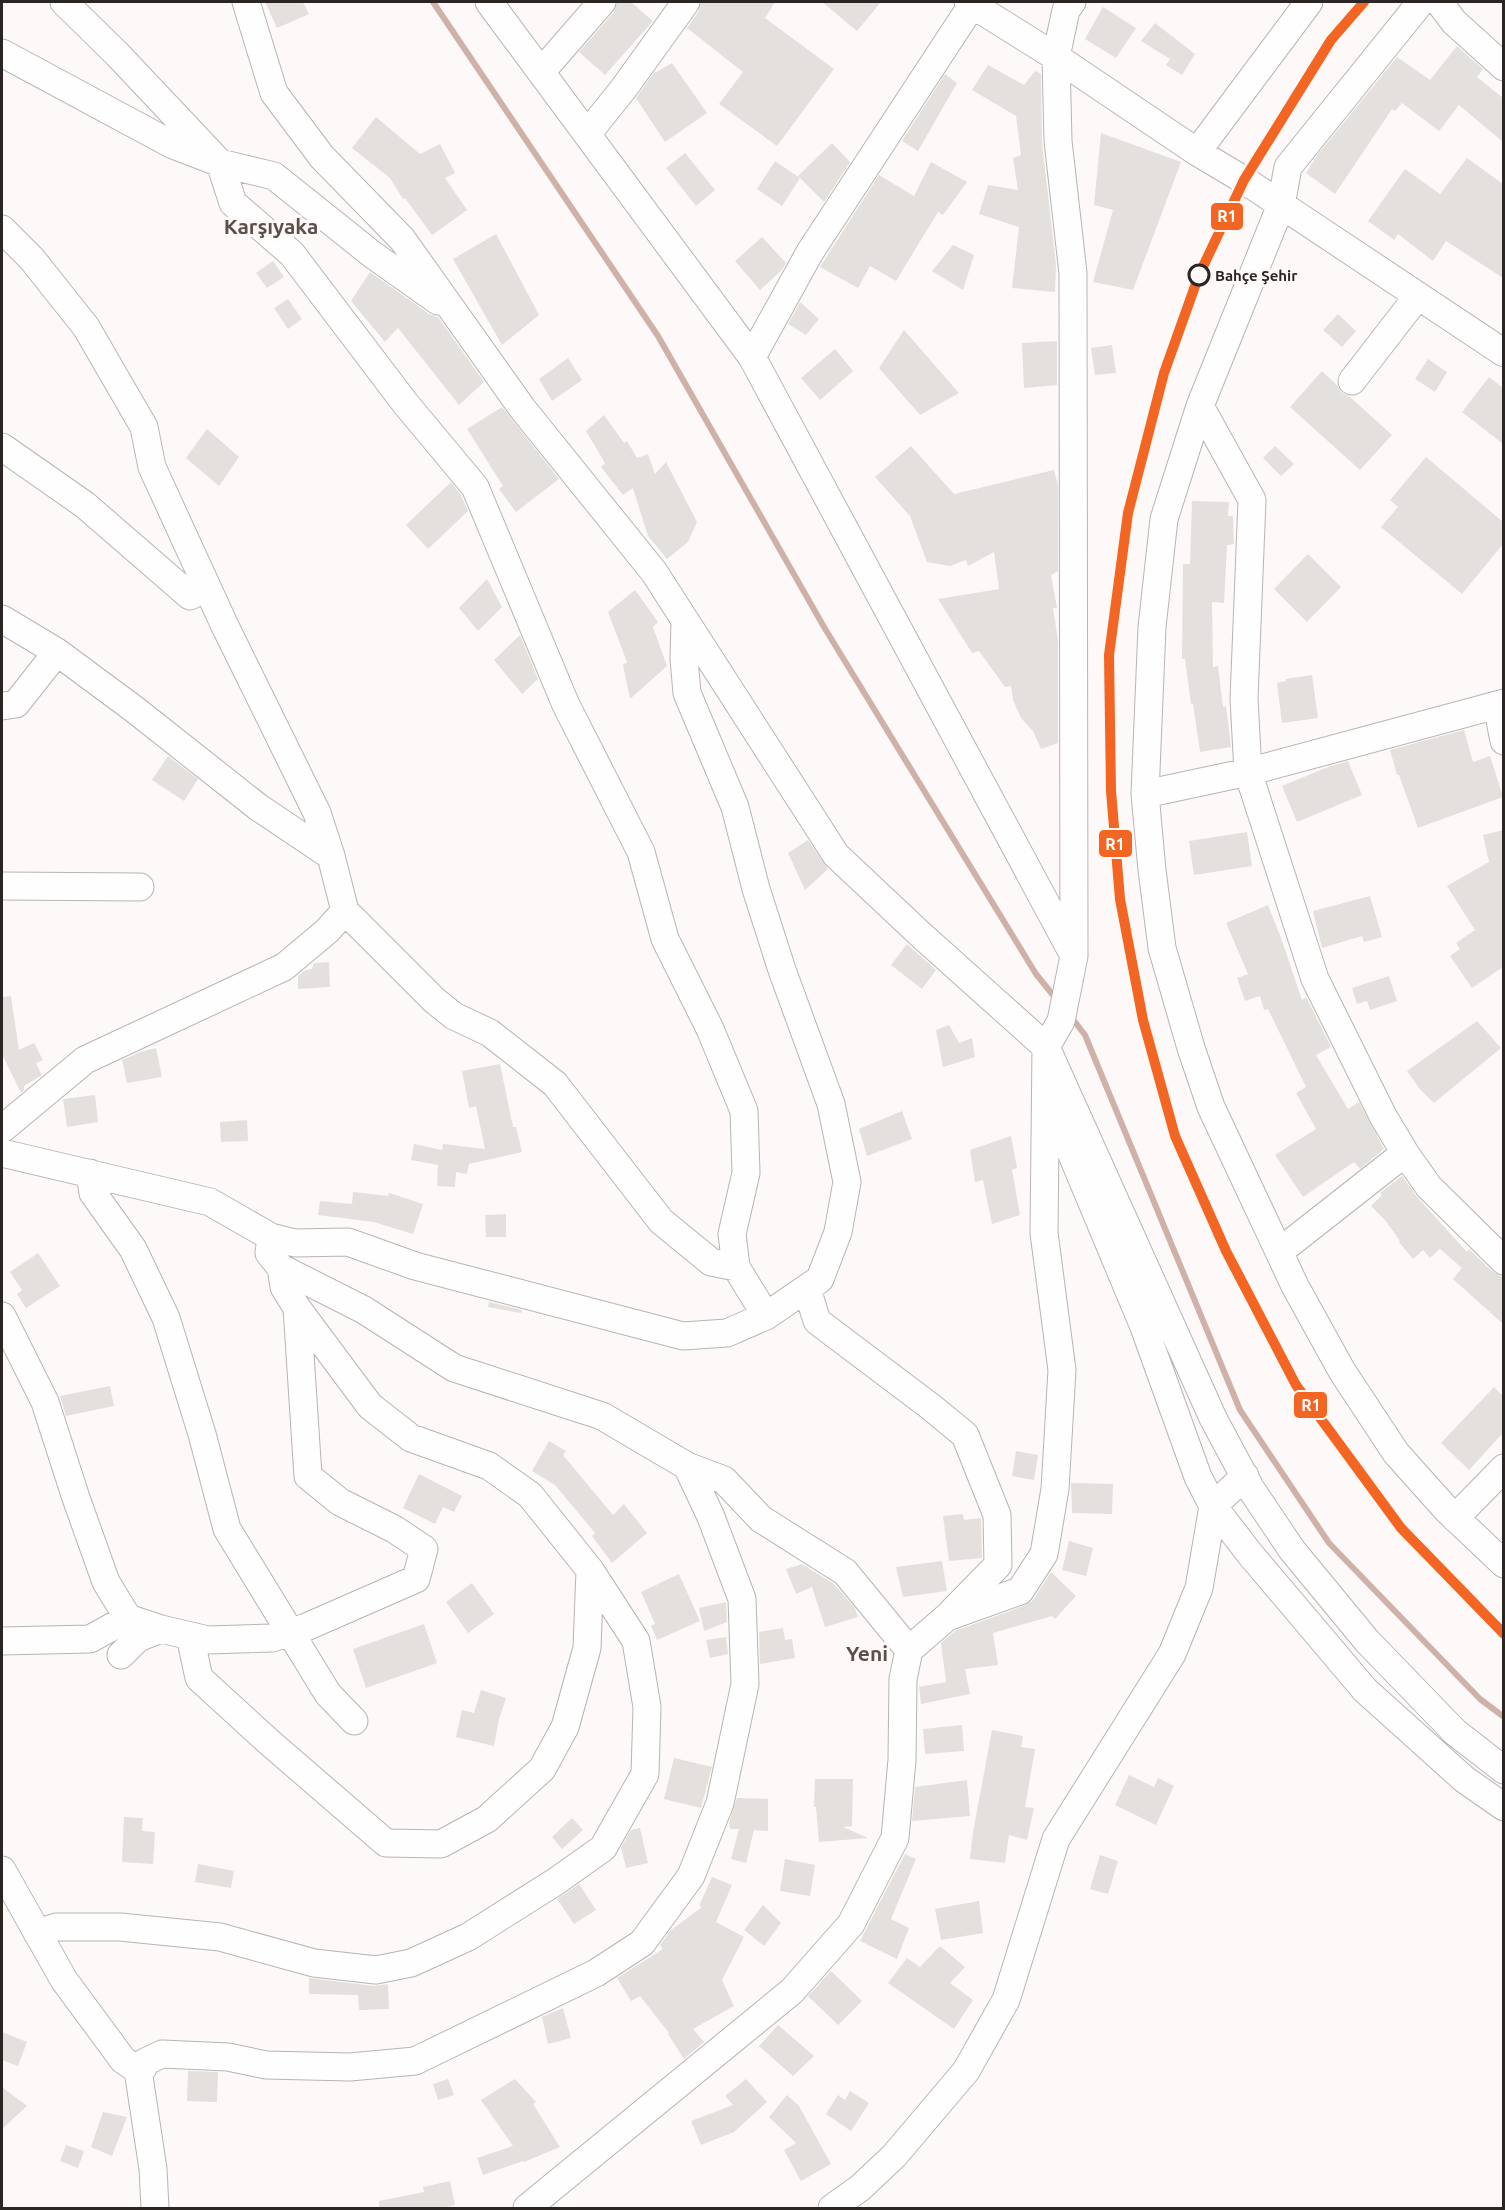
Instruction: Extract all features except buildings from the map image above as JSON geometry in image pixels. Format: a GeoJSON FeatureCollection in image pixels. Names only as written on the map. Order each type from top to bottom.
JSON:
{"type":"FeatureCollection","features":[{"type":"Feature","properties":{"kind":"street"},"geometry":{"type":"LineString","coordinates":[[64,2],[118,55],[220,163],[233,203],[292,254],[383,375],[475,488],[566,705],[641,852],[665,939],[710,1029],[744,1111],[746,1173],[732,1234],[736,1267],[766,1316]]}},
{"type":"Feature","properties":{"kind":"street"},"geometry":{"type":"LineString","coordinates":[[246,2],[274,93],[322,157],[402,239],[522,408],[654,572],[836,855],[1046,1047],[1213,1418],[1245,1476],[1292,1550],[1367,1641],[1455,1732],[1503,1770]]}},
{"type":"Feature","properties":{"kind":"street"},"geometry":{"type":"LineString","coordinates":[[489,2],[752,357],[1073,963]]}},
{"type":"Feature","properties":{"kind":"street"},"geometry":{"type":"LineString","coordinates":[[542,71],[602,2]]}},
{"type":"Feature","properties":{"kind":"street"},"geometry":{"type":"LineString","coordinates":[[588,134],[686,2]]}},
{"type":"Feature","properties":{"kind":"street"},"geometry":{"type":"LineString","coordinates":[[947,1617],[1020,1591],[1044,1554],[1055,1489],[1062,1370],[1044,1233],[1046,1047],[1061,1021],[1073,963],[1073,273],[1058,141],[1056,57],[1066,10],[1072,2]]}},
{"type":"Feature","properties":{"kind":"street"},"geometry":{"type":"LineString","coordinates":[[1421,2],[1288,167],[1281,205],[1200,406],[1164,519],[1152,627],[1145,794],[1162,948],[1211,1107],[1295,1286],[1342,1371],[1390,1444],[1455,1518],[1503,1564]]}},
{"type":"Feature","properties":{"kind":"street"},"geometry":{"type":"LineString","coordinates":[[1439,2],[1454,22],[1503,68]]}},
{"type":"Feature","properties":{"kind":"street"},"geometry":{"type":"LineString","coordinates":[[752,357],[810,252],[970,3],[1056,57],[1503,353]]}},
{"type":"Feature","properties":{"kind":"street"},"geometry":{"type":"LineString","coordinates":[[1197,152],[1305,3]]}},
{"type":"Feature","properties":{"kind":"street"},"geometry":{"type":"LineString","coordinates":[[2,53],[173,145],[220,163],[274,176],[373,255],[452,309]]}},
{"type":"Feature","properties":{"kind":"street"},"geometry":{"type":"LineString","coordinates":[[2,229],[32,259],[86,327],[144,427],[152,467],[207,587],[317,813],[345,911],[434,1000],[454,1016],[490,1033],[555,1084],[662,1221],[711,1263],[736,1267]]}},
{"type":"Feature","properties":{"kind":"street"},"geometry":{"type":"LineString","coordinates":[[1352,381],[1418,297]]}},
{"type":"Feature","properties":{"kind":"street"},"geometry":{"type":"LineString","coordinates":[[1200,406],[1252,500],[1244,699],[1248,772],[1315,979],[1383,1116],[1405,1153],[1429,1187],[1503,1261]]}},
{"type":"Feature","properties":{"kind":"street"},"geometry":{"type":"LineString","coordinates":[[2,447],[85,505],[190,596],[207,587]]}},
{"type":"Feature","properties":{"kind":"street"},"geometry":{"type":"LineString","coordinates":[[2,619],[57,652],[134,709],[258,807],[331,856]]}},
{"type":"Feature","properties":{"kind":"street"},"geometry":{"type":"LineString","coordinates":[[2,1153],[210,1202],[271,1237],[296,1243],[348,1242],[415,1266],[683,1336],[727,1333],[766,1316],[820,1279],[838,1232],[847,1182],[831,1104],[782,970],[756,889],[735,807],[687,693],[684,659],[685,621]]}},
{"type":"Feature","properties":{"kind":"street"},"geometry":{"type":"LineString","coordinates":[[2,706],[16,704],[57,652]]}},
{"type":"Feature","properties":{"kind":"street"},"geometry":{"type":"LineString","coordinates":[[1145,794],[1248,772],[1500,704],[1503,741]]}},
{"type":"Feature","properties":{"kind":"street"},"geometry":{"type":"LineString","coordinates":[[2,886],[140,887]]}},
{"type":"Feature","properties":{"kind":"street"},"geometry":{"type":"LineString","coordinates":[[2,1129],[85,1060],[284,968],[327,931],[345,911]]}},
{"type":"Feature","properties":{"kind":"street"},"geometry":{"type":"LineString","coordinates":[[1046,1047],[1057,1119],[1144,1327],[1191,1457],[1213,1506],[1250,1554],[1365,1690],[1464,1779],[1503,1807]]}},
{"type":"Feature","properties":{"kind":"street"},"geometry":{"type":"LineString","coordinates":[[1279,1252],[1405,1153]]}},
{"type":"Feature","properties":{"kind":"street"},"geometry":{"type":"LineString","coordinates":[[90,1173],[93,1193],[133,1249],[166,1318],[202,1434],[227,1529],[328,1694],[354,1721]]}},
{"type":"Feature","properties":{"kind":"street"},"geometry":{"type":"LineString","coordinates":[[271,1237],[268,1253],[281,1268],[364,1310],[454,1368],[603,1416],[687,1466],[724,1480],[761,1519],[845,1572],[909,1650]]}},
{"type":"Feature","properties":{"kind":"street"},"geometry":{"type":"LineString","coordinates":[[37,1933],[56,1927],[120,1927],[220,1936],[314,1963],[376,1970],[411,1963],[468,1937],[555,1882],[603,1848],[645,1774],[647,1707],[636,1641],[590,1570],[530,1495],[489,1466],[411,1438],[370,1406],[297,1308],[284,1287],[281,1268]]}},
{"type":"Feature","properties":{"kind":"street"},"geometry":{"type":"LineString","coordinates":[[527,2208],[792,1991],[851,1924],[894,1838],[902,1760],[903,1679],[909,1650],[947,1617],[998,1565],[997,1515],[964,1435],[931,1407],[816,1321],[807,1289]]}},
{"type":"Feature","properties":{"kind":"street"},"geometry":{"type":"LineString","coordinates":[[2,1316],[45,1401],[106,1582],[128,1618],[161,1629],[208,1640],[273,1638],[416,1579],[424,1549],[394,1529],[340,1502],[308,1476],[297,1308]]}},
{"type":"Feature","properties":{"kind":"street"},"geometry":{"type":"LineString","coordinates":[[138,2070],[143,2068],[145,2062],[162,2054],[228,2057],[266,2065],[350,2067],[415,2061],[596,1973],[642,1943],[691,1876],[720,1803],[746,1684],[742,1599],[711,1517],[687,1466]]}},
{"type":"Feature","properties":{"kind":"street"},"geometry":{"type":"LineString","coordinates":[[1455,1518],[1503,1468]]}},
{"type":"Feature","properties":{"kind":"street"},"geometry":{"type":"LineString","coordinates":[[832,2208],[864,2198],[894,2156],[966,2071],[1006,2000],[1056,1839],[1172,1654],[1199,1587],[1213,1506],[1245,1476]]}},
{"type":"Feature","properties":{"kind":"street"},"geometry":{"type":"LineString","coordinates":[[190,1636],[199,1678],[386,1843],[441,1844],[487,1820],[542,1769],[547,1761],[565,1727],[587,1648],[590,1570]]}},
{"type":"Feature","properties":{"kind":"street"},"geometry":{"type":"LineString","coordinates":[[2,1641],[90,1639],[128,1618]]}},
{"type":"Feature","properties":{"kind":"street"},"geometry":{"type":"LineString","coordinates":[[121,1655],[138,1638],[161,1629]]}},
{"type":"Feature","properties":{"kind":"street"},"geometry":{"type":"LineString","coordinates":[[2,1870],[64,1980],[123,2060],[138,2070],[153,2169],[155,2208]]}},
{"type":"Feature","properties":{"kind":"waterway"},"geometry":{"type":"LineString","coordinates":[[433,2],[658,336],[824,627],[1036,974],[1057,1000]]}},
{"type":"Feature","properties":{"kind":"waterway"},"geometry":{"type":"LineString","coordinates":[[1071,1017],[1085,1035],[1240,1410],[1329,1543],[1480,1699],[1504,1717]]}},
{"type":"Feature","properties":{"kind":"transit line","name":"R1"},"geometry":{"type":"LineString","coordinates":[[1364,2],[1331,40],[1244,180],[1199,275],[1164,373],[1128,513],[1109,655],[1111,791],[1120,899],[1143,1020],[1175,1136],[1226,1251],[1296,1385],[1401,1528],[1504,1634]]}},
{"type":"Feature","properties":{"kind":"place","name":"Bahçe Şehir"},"geometry":{"type":"Point","coordinates":[1199,275]}},
{"type":"Feature","properties":{"kind":"district","name":"Karşıyaka"},"geometry":{"type":"Point","coordinates":[271,226]}},
{"type":"Feature","properties":{"kind":"district","name":"Yeni"},"geometry":{"type":"Point","coordinates":[867,1653]}}]}
